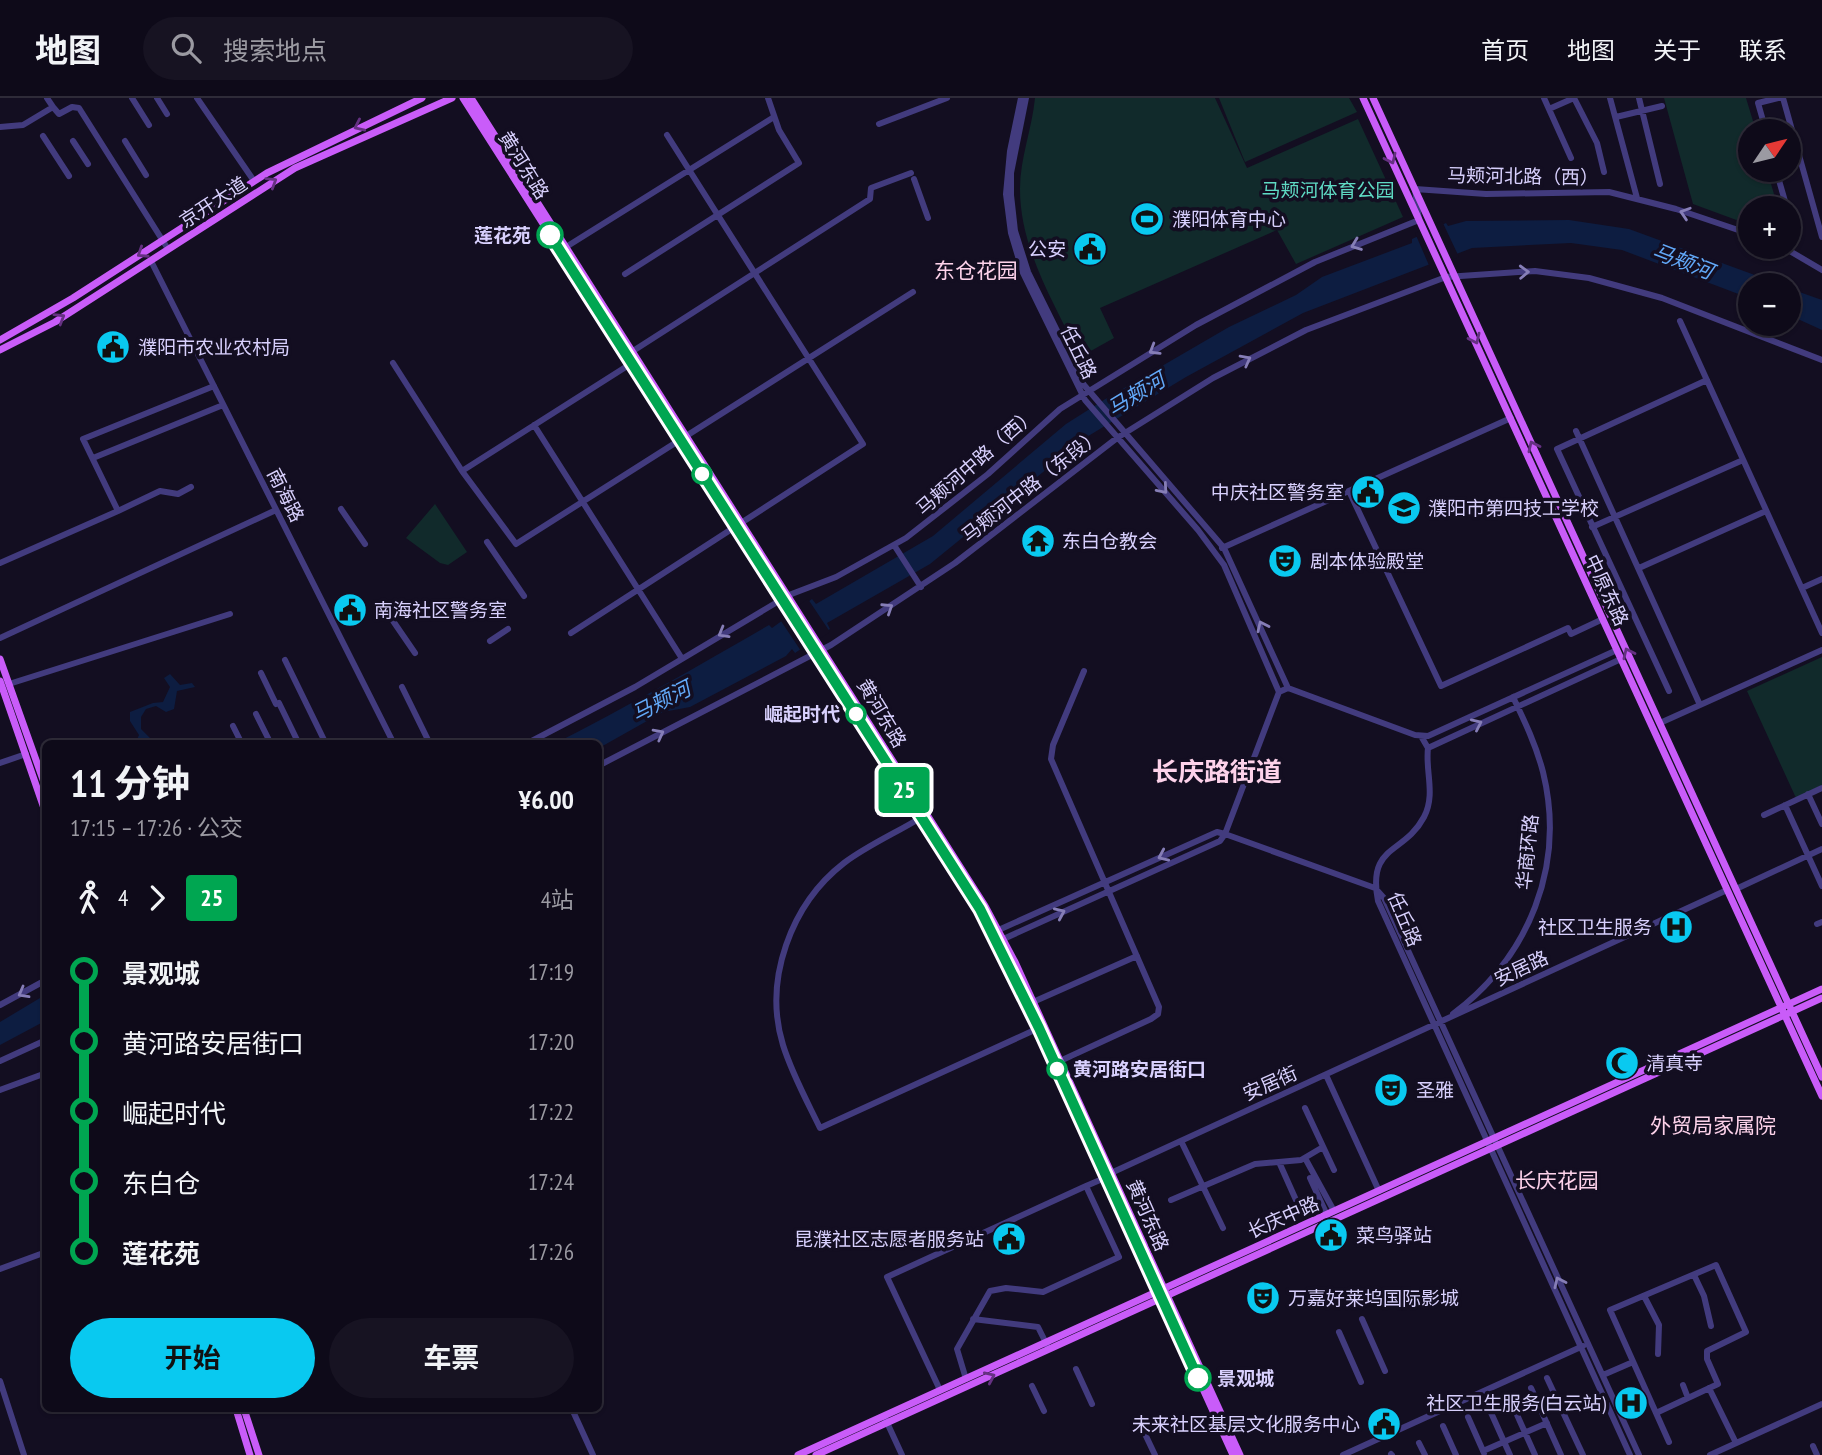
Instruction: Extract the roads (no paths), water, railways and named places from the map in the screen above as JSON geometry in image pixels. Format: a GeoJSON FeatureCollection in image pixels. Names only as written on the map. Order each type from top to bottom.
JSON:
{"type":"FeatureCollection","features":[{"type":"Feature","properties":{"kind":"main road","name":"京开大道"},"geometry":{"type":"LineString","coordinates":[[0,340],[73,298],[254,181],[316,147],[422,98]]}},
{"type":"Feature","properties":{"kind":"main road","name":"京开大道"},"geometry":{"type":"LineString","coordinates":[[0,350],[55,322],[295,168],[452,98]]}},
{"type":"Feature","properties":{"kind":"main road","name":"黄河东路"},"geometry":{"type":"LineString","coordinates":[[463,98],[632,363],[814,640],[996,932]]}},
{"type":"Feature","properties":{"kind":"main road","name":"黄河东路"},"geometry":{"type":"LineString","coordinates":[[471,98],[633,351],[683,438]]}},
{"type":"Feature","properties":{"kind":"main road","name":"中原东路"},"geometry":{"type":"LineString","coordinates":[[1363,98],[1621,659],[1732,890],[1787,1010],[1822,1096]]}},
{"type":"Feature","properties":{"kind":"main road","name":"中原东路"},"geometry":{"type":"LineString","coordinates":[[1373,98],[1660,723],[1732,890]]}},
{"type":"Feature","properties":{"kind":"main road","name":"黄河东路"},"geometry":{"type":"LineString","coordinates":[[820,651],[996,932],[1033,1002],[1111,1173],[1233,1455]]}},
{"type":"Feature","properties":{"kind":"main road"},"geometry":{"type":"LineString","coordinates":[[0,659],[42,802]]}},
{"type":"Feature","properties":{"kind":"main road"},"geometry":{"type":"LineString","coordinates":[[4,680],[42,778]]}},
{"type":"Feature","properties":{"kind":"main road","name":"黄河东路"},"geometry":{"type":"LineString","coordinates":[[1000,940],[1240,1455]]}},
{"type":"Feature","properties":{"kind":"main road"},"geometry":{"type":"LineString","coordinates":[[1787,1010],[1822,989]]}},
{"type":"Feature","properties":{"kind":"main road"},"geometry":{"type":"LineString","coordinates":[[1787,1010],[1822,998]]}},
{"type":"Feature","properties":{"kind":"main road","name":"中原东路"},"geometry":{"type":"LineString","coordinates":[[1787,1010],[1822,1077]]}},
{"type":"Feature","properties":{"kind":"main road","name":"长庆中路"},"geometry":{"type":"LineString","coordinates":[[816,1455],[1047,1346],[1787,1010]]}},
{"type":"Feature","properties":{"kind":"main road","name":"长庆中路"},"geometry":{"type":"LineString","coordinates":[[1163,1293],[1330,1213],[1492,1144]]}},
{"type":"Feature","properties":{"kind":"main road","name":"长庆中路"},"geometry":{"type":"LineString","coordinates":[[798,1455],[886,1420],[966,1378],[1047,1346]]}},
{"type":"Feature","properties":{"kind":"main road"},"geometry":{"type":"LineString","coordinates":[[237,1412],[250,1455]]}},
{"type":"Feature","properties":{"kind":"main road"},"geometry":{"type":"LineString","coordinates":[[245,1412],[259,1455]]}},
{"type":"Feature","properties":{"kind":"street"},"geometry":{"type":"LineString","coordinates":[[47,98],[59,114],[72,107],[79,108],[168,249]]}},
{"type":"Feature","properties":{"kind":"street"},"geometry":{"type":"LineString","coordinates":[[132,98],[149,125]]}},
{"type":"Feature","properties":{"kind":"street"},"geometry":{"type":"LineString","coordinates":[[157,98],[167,114]]}},
{"type":"Feature","properties":{"kind":"street"},"geometry":{"type":"LineString","coordinates":[[197,98],[254,181]]}},
{"type":"Feature","properties":{"kind":"street"},"geometry":{"type":"LineString","coordinates":[[625,274],[799,163],[774,117],[768,98]]}},
{"type":"Feature","properties":{"kind":"street"},"geometry":{"type":"LineString","coordinates":[[879,124],[947,98]]}},
{"type":"Feature","properties":{"kind":"street","name":"任丘路"},"geometry":{"type":"LineString","coordinates":[[1021,98],[1007,173],[1011,233],[1023,273],[1087,395],[1111,430],[1216,552],[1233,583],[1279,692]]}},
{"type":"Feature","properties":{"kind":"street","name":"任丘路"},"geometry":{"type":"LineString","coordinates":[[1026,98],[1011,173],[1015,231],[1033,282],[1087,395],[1118,425],[1224,548],[1288,688]]}},
{"type":"Feature","properties":{"kind":"street"},"geometry":{"type":"LineString","coordinates":[[1544,98],[1571,158]]}},
{"type":"Feature","properties":{"kind":"street"},"geometry":{"type":"LineString","coordinates":[[1549,109],[1574,98],[1597,143],[1604,172]]}},
{"type":"Feature","properties":{"kind":"street"},"geometry":{"type":"LineString","coordinates":[[1611,98],[1637,198]]}},
{"type":"Feature","properties":{"kind":"street"},"geometry":{"type":"LineString","coordinates":[[1639,98],[1661,184]]}},
{"type":"Feature","properties":{"kind":"street"},"geometry":{"type":"LineString","coordinates":[[1763,119],[1758,103],[1780,98],[1822,237]]}},
{"type":"Feature","properties":{"kind":"street"},"geometry":{"type":"LineString","coordinates":[[1616,117],[1662,106]]}},
{"type":"Feature","properties":{"kind":"street"},"geometry":{"type":"LineString","coordinates":[[0,119],[3,127],[13,128],[52,107]]}},
{"type":"Feature","properties":{"kind":"street"},"geometry":{"type":"LineString","coordinates":[[565,247],[774,117]]}},
{"type":"Feature","properties":{"kind":"street"},"geometry":{"type":"LineString","coordinates":[[571,633],[863,444],[667,135]]}},
{"type":"Feature","properties":{"kind":"street"},"geometry":{"type":"LineString","coordinates":[[43,136],[69,176]]}},
{"type":"Feature","properties":{"kind":"street"},"geometry":{"type":"LineString","coordinates":[[73,141],[88,164]]}},
{"type":"Feature","properties":{"kind":"street"},"geometry":{"type":"LineString","coordinates":[[124,141],[146,175]]}},
{"type":"Feature","properties":{"kind":"street"},"geometry":{"type":"LineString","coordinates":[[633,351],[870,199],[870,188],[913,176],[928,218]]}},
{"type":"Feature","properties":{"kind":"street"},"geometry":{"type":"LineString","coordinates":[[1415,189],[1419,220]]}},
{"type":"Feature","properties":{"kind":"street","name":"马颊河北路（西）"},"geometry":{"type":"LineString","coordinates":[[1415,189],[1486,194],[1594,190],[1637,198],[1738,230]]}},
{"type":"Feature","properties":{"kind":"street","name":"马颊河中路（西）"},"geometry":{"type":"LineString","coordinates":[[534,740],[635,687],[785,596],[836,577],[895,547],[933,520],[1044,422],[1196,325],[1315,262],[1419,220]]}},
{"type":"Feature","properties":{"kind":"street"},"geometry":{"type":"LineString","coordinates":[[1801,258],[1822,270]]}},
{"type":"Feature","properties":{"kind":"street","name":"南海路"},"geometry":{"type":"LineString","coordinates":[[150,261],[392,740]]}},
{"type":"Feature","properties":{"kind":"street","name":"马颊河中路（东段）"},"geometry":{"type":"LineString","coordinates":[[602,764],[820,651],[921,587],[1117,438],[1213,378],[1278,344],[1446,277],[1535,271],[1623,286],[1822,360]]}},
{"type":"Feature","properties":{"kind":"street"},"geometry":{"type":"LineString","coordinates":[[393,363],[463,471],[516,544],[913,292]]}},
{"type":"Feature","properties":{"kind":"street"},"geometry":{"type":"LineString","coordinates":[[1680,321],[1822,633]]}},
{"type":"Feature","properties":{"kind":"street"},"geometry":{"type":"LineString","coordinates":[[463,471],[632,363]]}},
{"type":"Feature","properties":{"kind":"street"},"geometry":{"type":"LineString","coordinates":[[1669,691],[1557,449],[1707,380]]}},
{"type":"Feature","properties":{"kind":"street"},"geometry":{"type":"LineString","coordinates":[[118,511],[83,439],[214,386]]}},
{"type":"Feature","properties":{"kind":"street"},"geometry":{"type":"LineString","coordinates":[[93,458],[223,405]]}},
{"type":"Feature","properties":{"kind":"street"},"geometry":{"type":"LineString","coordinates":[[1216,552],[1511,418]]}},
{"type":"Feature","properties":{"kind":"street"},"geometry":{"type":"LineString","coordinates":[[534,425],[681,657]]}},
{"type":"Feature","properties":{"kind":"street"},"geometry":{"type":"LineString","coordinates":[[1576,431],[1700,705]]}},
{"type":"Feature","properties":{"kind":"street"},"geometry":{"type":"LineString","coordinates":[[1592,527],[1743,460]]}},
{"type":"Feature","properties":{"kind":"street"},"geometry":{"type":"LineString","coordinates":[[0,564],[160,491],[178,494],[191,487]]}},
{"type":"Feature","properties":{"kind":"street"},"geometry":{"type":"LineString","coordinates":[[1349,491],[1441,686],[1568,628],[1571,634],[1603,619]]}},
{"type":"Feature","properties":{"kind":"street"},"geometry":{"type":"LineString","coordinates":[[341,509],[365,544]]}},
{"type":"Feature","properties":{"kind":"street"},"geometry":{"type":"LineString","coordinates":[[0,638],[276,510]]}},
{"type":"Feature","properties":{"kind":"street"},"geometry":{"type":"LineString","coordinates":[[1639,568],[1766,511]]}},
{"type":"Feature","properties":{"kind":"street"},"geometry":{"type":"LineString","coordinates":[[487,542],[524,596]]}},
{"type":"Feature","properties":{"kind":"street"},"geometry":{"type":"LineString","coordinates":[[895,547],[921,587]]}},
{"type":"Feature","properties":{"kind":"street"},"geometry":{"type":"LineString","coordinates":[[1802,588],[1822,579]]}},
{"type":"Feature","properties":{"kind":"street"},"geometry":{"type":"LineString","coordinates":[[391,610],[391,618],[415,653]]}},
{"type":"Feature","properties":{"kind":"street"},"geometry":{"type":"LineString","coordinates":[[4,680],[230,614]]}},
{"type":"Feature","properties":{"kind":"street"},"geometry":{"type":"LineString","coordinates":[[490,641],[508,629]]}},
{"type":"Feature","properties":{"kind":"street"},"geometry":{"type":"LineString","coordinates":[[1000,940],[1220,841],[1226,834],[1279,692],[1288,688],[1421,736],[1428,736],[1617,650]]}},
{"type":"Feature","properties":{"kind":"street"},"geometry":{"type":"LineString","coordinates":[[1660,723],[1822,650]]}},
{"type":"Feature","properties":{"kind":"street"},"geometry":{"type":"LineString","coordinates":[[1427,748],[1621,659]]}},
{"type":"Feature","properties":{"kind":"street"},"geometry":{"type":"LineString","coordinates":[[285,660],[324,740]]}},
{"type":"Feature","properties":{"kind":"street"},"geometry":{"type":"LineString","coordinates":[[1060,1061],[1158,1014],[1159,1007],[1050,754],[1084,671]]}},
{"type":"Feature","properties":{"kind":"street"},"geometry":{"type":"LineString","coordinates":[[261,673],[297,740]]}},
{"type":"Feature","properties":{"kind":"street"},"geometry":{"type":"LineString","coordinates":[[402,687],[428,740]]}},
{"type":"Feature","properties":{"kind":"street","name":"华商环路"},"geometry":{"type":"LineString","coordinates":[[1438,1024],[1475,996],[1502,970],[1532,916],[1544,880],[1549,828],[1547,793],[1534,742],[1513,697]]}},
{"type":"Feature","properties":{"kind":"street"},"geometry":{"type":"LineString","coordinates":[[256,714],[269,740]]}},
{"type":"Feature","properties":{"kind":"street"},"geometry":{"type":"LineString","coordinates":[[233,726],[240,740]]}},
{"type":"Feature","properties":{"kind":"street"},"geometry":{"type":"LineString","coordinates":[[996,932],[1217,832],[1375,888],[1384,854],[1415,829],[1429,804],[1427,748],[1421,736]]}},
{"type":"Feature","properties":{"kind":"street"},"geometry":{"type":"LineString","coordinates":[[0,763],[26,754]]}},
{"type":"Feature","properties":{"kind":"street"},"geometry":{"type":"LineString","coordinates":[[1764,815],[1822,788]]}},
{"type":"Feature","properties":{"kind":"street"},"geometry":{"type":"LineString","coordinates":[[1808,794],[1822,824]]}},
{"type":"Feature","properties":{"kind":"street"},"geometry":{"type":"LineString","coordinates":[[1786,805],[1822,886]]}},
{"type":"Feature","properties":{"kind":"street"},"geometry":{"type":"LineString","coordinates":[[922,817],[862,851],[831,874],[798,916],[782,955],[777,996],[782,1043],[820,1128],[1039,1028]]}},
{"type":"Feature","properties":{"kind":"street","name":"安居路"},"geometry":{"type":"LineString","coordinates":[[1438,1024],[1822,849]]}},
{"type":"Feature","properties":{"kind":"street","name":"任丘路"},"geometry":{"type":"LineString","coordinates":[[1375,888],[1378,901],[1438,1024],[1585,1346],[1630,1455]]}},
{"type":"Feature","properties":{"kind":"street"},"geometry":{"type":"LineString","coordinates":[[1033,1002],[1137,956]]}},
{"type":"Feature","properties":{"kind":"street"},"geometry":{"type":"LineString","coordinates":[[0,1005],[42,982]]}},
{"type":"Feature","properties":{"kind":"street","name":"安居街"},"geometry":{"type":"LineString","coordinates":[[1111,1173],[1438,1024]]}},
{"type":"Feature","properties":{"kind":"street"},"geometry":{"type":"LineString","coordinates":[[0,1060],[42,1042]]}},
{"type":"Feature","properties":{"kind":"street"},"geometry":{"type":"LineString","coordinates":[[0,1090],[42,1074]]}},
{"type":"Feature","properties":{"kind":"street"},"geometry":{"type":"LineString","coordinates":[[1326,1075],[1379,1191]]}},
{"type":"Feature","properties":{"kind":"street"},"geometry":{"type":"LineString","coordinates":[[1305,1108],[1334,1170]]}},
{"type":"Feature","properties":{"kind":"street"},"geometry":{"type":"LineString","coordinates":[[1181,1141],[1223,1228]]}},
{"type":"Feature","properties":{"kind":"street"},"geometry":{"type":"LineString","coordinates":[[1171,1200],[1255,1164],[1303,1159],[1323,1147]]}},
{"type":"Feature","properties":{"kind":"street"},"geometry":{"type":"LineString","coordinates":[[1303,1159],[1330,1213]]}},
{"type":"Feature","properties":{"kind":"street"},"geometry":{"type":"LineString","coordinates":[[1279,1162],[1296,1200]]}},
{"type":"Feature","properties":{"kind":"street"},"geometry":{"type":"LineString","coordinates":[[940,1390],[887,1278],[1100,1180]]}},
{"type":"Feature","properties":{"kind":"street"},"geometry":{"type":"LineString","coordinates":[[966,1378],[957,1349],[987,1293],[995,1289],[1043,1292],[1119,1257],[1086,1186]]}},
{"type":"Feature","properties":{"kind":"street"},"geometry":{"type":"LineString","coordinates":[[0,1269],[42,1253]]}},
{"type":"Feature","properties":{"kind":"street"},"geometry":{"type":"LineString","coordinates":[[1656,1413],[1718,1384],[1707,1359],[1707,1351],[1745,1332],[1716,1265],[1610,1310],[1633,1362],[1669,1442]]}},
{"type":"Feature","properties":{"kind":"street"},"geometry":{"type":"LineString","coordinates":[[1694,1275],[1704,1296],[1711,1326]]}},
{"type":"Feature","properties":{"kind":"street"},"geometry":{"type":"LineString","coordinates":[[1644,1296],[1659,1325],[1658,1354]]}},
{"type":"Feature","properties":{"kind":"street"},"geometry":{"type":"LineString","coordinates":[[973,1319],[1038,1327],[1047,1346]]}},
{"type":"Feature","properties":{"kind":"street"},"geometry":{"type":"LineString","coordinates":[[1362,1320],[1385,1371]]}},
{"type":"Feature","properties":{"kind":"street"},"geometry":{"type":"LineString","coordinates":[[1339,1332],[1361,1382]]}},
{"type":"Feature","properties":{"kind":"street"},"geometry":{"type":"LineString","coordinates":[[1343,1455],[1585,1346]]}},
{"type":"Feature","properties":{"kind":"street","name":"任丘路"},"geometry":{"type":"LineString","coordinates":[[1585,1346],[1603,1375],[1639,1455]]}},
{"type":"Feature","properties":{"kind":"street"},"geometry":{"type":"LineString","coordinates":[[1603,1375],[1633,1362]]}},
{"type":"Feature","properties":{"kind":"street"},"geometry":{"type":"LineString","coordinates":[[1076,1369],[1091,1404]]}},
{"type":"Feature","properties":{"kind":"street"},"geometry":{"type":"LineString","coordinates":[[1547,1378],[1583,1455]]}},
{"type":"Feature","properties":{"kind":"street"},"geometry":{"type":"LineString","coordinates":[[0,1381],[24,1455]]}},
{"type":"Feature","properties":{"kind":"street"},"geometry":{"type":"LineString","coordinates":[[1683,1385],[1688,1398]]}},
{"type":"Feature","properties":{"kind":"street"},"geometry":{"type":"LineString","coordinates":[[1032,1386],[1044,1411]]}},
{"type":"Feature","properties":{"kind":"street"},"geometry":{"type":"LineString","coordinates":[[1531,1388],[1561,1455]]}},
{"type":"Feature","properties":{"kind":"street"},"geometry":{"type":"LineString","coordinates":[[1709,1388],[1736,1443]]}},
{"type":"Feature","properties":{"kind":"street"},"geometry":{"type":"LineString","coordinates":[[1510,1399],[1535,1455]]}},
{"type":"Feature","properties":{"kind":"street"},"geometry":{"type":"LineString","coordinates":[[1710,1455],[1822,1404]]}},
{"type":"Feature","properties":{"kind":"street"},"geometry":{"type":"LineString","coordinates":[[0,1409],[8,1406]]}},
{"type":"Feature","properties":{"kind":"street"},"geometry":{"type":"LineString","coordinates":[[1488,1406],[1510,1455]]}},
{"type":"Feature","properties":{"kind":"street"},"geometry":{"type":"LineString","coordinates":[[573,1412],[593,1455]]}},
{"type":"Feature","properties":{"kind":"street"},"geometry":{"type":"LineString","coordinates":[[1468,1417],[1484,1453],[1547,1423]]}},
{"type":"Feature","properties":{"kind":"street"},"geometry":{"type":"LineString","coordinates":[[886,1420],[902,1455]]}},
{"type":"Feature","properties":{"kind":"street"},"geometry":{"type":"LineString","coordinates":[[1443,1426],[1456,1455]]}},
{"type":"Feature","properties":{"kind":"street"},"geometry":{"type":"LineString","coordinates":[[1145,1434],[1155,1455]]}},
{"type":"Feature","properties":{"kind":"street"},"geometry":{"type":"LineString","coordinates":[[1419,1443],[1425,1455]]}},
{"type":"Feature","properties":{"kind":"street"},"geometry":{"type":"LineString","coordinates":[[1363,1446],[1367,1455]]}},
{"type":"Feature","properties":{"kind":"street"},"geometry":{"type":"LineString","coordinates":[[1813,1446],[1817,1455]]}},
{"type":"Feature","properties":{"kind":"water","name":"马颊河"},"geometry":{"type":"Polygon","coordinates":[[[1569,220],[1629,229],[1749,273],[1738,273],[1738,294],[1622,250],[1571,243],[1472,248],[1303,313],[1186,377],[1085,438],[930,564],[827,623],[830,629],[795,653],[792,649],[786,656],[690,707],[663,712],[602,746],[602,740],[562,740],[769,625],[772,628],[812,599],[816,604],[933,536],[1066,424],[1229,327],[1296,295],[1322,277],[1412,243],[1412,239],[1446,223],[1448,226],[1466,221],[1569,220]]]}},
{"type":"Feature","properties":{"kind":"water"},"geometry":{"type":"Polygon","coordinates":[[[1801,293],[1822,300],[1822,330],[1801,320],[1801,293]]]}},
{"type":"Feature","properties":{"kind":"water"},"geometry":{"type":"Polygon","coordinates":[[[170,674],[180,685],[192,683],[195,687],[177,691],[174,709],[166,712],[156,706],[146,709],[141,717],[141,729],[152,740],[137,740],[139,735],[130,721],[130,712],[163,702],[170,687],[164,678],[170,674]]]}},
{"type":"Feature","properties":{"kind":"water"},"geometry":{"type":"Polygon","coordinates":[[[42,997],[42,1023],[0,1045],[0,1022],[42,997]]]}},
{"type":"Feature","properties":{"kind":"place","name":"濮阳体育中心"},"geometry":{"type":"Point","coordinates":[1147,219]}},
{"type":"Feature","properties":{"kind":"place","name":"莲花苑"},"geometry":{"type":"Point","coordinates":[550,235]}},
{"type":"Feature","properties":{"kind":"place","name":"公安"},"geometry":{"type":"Point","coordinates":[1090,249]}},
{"type":"Feature","properties":{"kind":"place","name":"濮阳市农业农村局"},"geometry":{"type":"Point","coordinates":[113,347]}},
{"type":"Feature","properties":{"kind":"place","name":"中庆社区警务室"},"geometry":{"type":"Point","coordinates":[1368,492]}},
{"type":"Feature","properties":{"kind":"place","name":"濮阳市第四技工学校"},"geometry":{"type":"Point","coordinates":[1404,508]}},
{"type":"Feature","properties":{"kind":"place","name":"东白仓教会"},"geometry":{"type":"Point","coordinates":[1038,541]}},
{"type":"Feature","properties":{"kind":"place","name":"剧本体验殿堂"},"geometry":{"type":"Point","coordinates":[1285,561]}},
{"type":"Feature","properties":{"kind":"place","name":"南海社区警务室"},"geometry":{"type":"Point","coordinates":[350,610]}},
{"type":"Feature","properties":{"kind":"place","name":"崛起时代"},"geometry":{"type":"Point","coordinates":[856,714]}},
{"type":"Feature","properties":{"kind":"place","name":"社区卫生服务"},"geometry":{"type":"Point","coordinates":[1676,927]}},
{"type":"Feature","properties":{"kind":"place","name":"清真寺"},"geometry":{"type":"Point","coordinates":[1622,1063]}},
{"type":"Feature","properties":{"kind":"place","name":"黄河路安居街口"},"geometry":{"type":"Point","coordinates":[1057,1069]}},
{"type":"Feature","properties":{"kind":"place","name":"圣雅"},"geometry":{"type":"Point","coordinates":[1391,1090]}},
{"type":"Feature","properties":{"kind":"place","name":"菜鸟驿站"},"geometry":{"type":"Point","coordinates":[1331,1235]}},
{"type":"Feature","properties":{"kind":"place","name":"昆濮社区志愿者服务站"},"geometry":{"type":"Point","coordinates":[1009,1239]}},
{"type":"Feature","properties":{"kind":"place","name":"万嘉好莱坞国际影城"},"geometry":{"type":"Point","coordinates":[1263,1298]}},
{"type":"Feature","properties":{"kind":"place","name":"景观城"},"geometry":{"type":"Point","coordinates":[1198,1378]}},
{"type":"Feature","properties":{"kind":"place","name":"社区卫生服务(白云站)"},"geometry":{"type":"Point","coordinates":[1631,1403]}},
{"type":"Feature","properties":{"kind":"place","name":"未来社区基层文化服务中心"},"geometry":{"type":"Point","coordinates":[1384,1424]}},
{"type":"Feature","properties":{"kind":"district","name":"东仓花园"},"geometry":{"type":"Point","coordinates":[976,270]}},
{"type":"Feature","properties":{"kind":"district","name":"长庆路街道"},"geometry":{"type":"Point","coordinates":[1217,771]}},
{"type":"Feature","properties":{"kind":"district","name":"外贸局家属院"},"geometry":{"type":"Point","coordinates":[1713,1125]}},
{"type":"Feature","properties":{"kind":"district","name":"长庆花园"},"geometry":{"type":"Point","coordinates":[1557,1180]}},
{"type":"Feature","properties":{"kind":"park label","name":"马颊河体育公园"},"geometry":{"type":"Point","coordinates":[1328,190]}}]}
